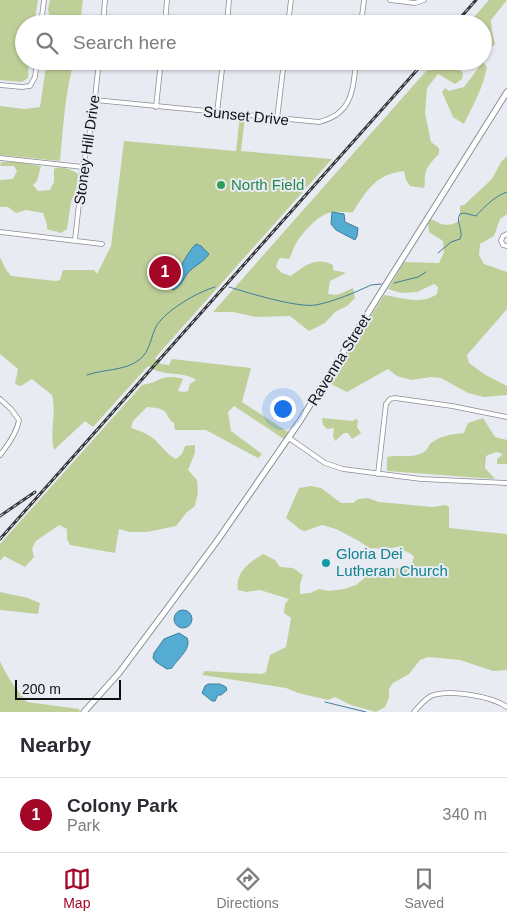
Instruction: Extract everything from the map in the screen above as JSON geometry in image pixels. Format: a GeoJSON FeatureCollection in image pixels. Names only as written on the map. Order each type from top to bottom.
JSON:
{"type":"FeatureCollection","features":[{"type":"Feature","properties":{"kind":"street"},"geometry":{"type":"LineString","coordinates":[[42,15],[44,0]]}},
{"type":"Feature","properties":{"kind":"street"},"geometry":{"type":"LineString","coordinates":[[104,15],[105,0]]}},
{"type":"Feature","properties":{"kind":"street"},"geometry":{"type":"LineString","coordinates":[[166,15],[167,0]]}},
{"type":"Feature","properties":{"kind":"street"},"geometry":{"type":"LineString","coordinates":[[228,15],[229,0]]}},
{"type":"Feature","properties":{"kind":"street"},"geometry":{"type":"LineString","coordinates":[[289,15],[291,0]]}},
{"type":"Feature","properties":{"kind":"street"},"geometry":{"type":"LineString","coordinates":[[362,15],[364,0]]}},
{"type":"Feature","properties":{"kind":"street"},"geometry":{"type":"LineString","coordinates":[[390,0],[415,3],[424,0]]}},
{"type":"Feature","properties":{"kind":"street"},"geometry":{"type":"LineString","coordinates":[[0,84],[27,87],[32,84],[35,70]]}},
{"type":"Feature","properties":{"kind":"street","name":"Stoney Hill Drive"},"geometry":{"type":"LineString","coordinates":[[75,240],[82,167],[95,100],[98,70]]}},
{"type":"Feature","properties":{"kind":"street"},"geometry":{"type":"LineString","coordinates":[[156,107],[160,70]]}},
{"type":"Feature","properties":{"kind":"street"},"geometry":{"type":"LineString","coordinates":[[218,113],[222,70]]}},
{"type":"Feature","properties":{"kind":"street"},"geometry":{"type":"LineString","coordinates":[[277,119],[283,70]]}},
{"type":"Feature","properties":{"kind":"street","name":"Sunset Drive"},"geometry":{"type":"LineString","coordinates":[[95,100],[318,122],[334,117],[343,110],[350,98],[355,70]]}},
{"type":"Feature","properties":{"kind":"street","name":"Ravenna Street"},"geometry":{"type":"LineString","coordinates":[[84,712],[119,673],[166,610],[321,391],[507,92]]}},
{"type":"Feature","properties":{"kind":"street"},"geometry":{"type":"LineString","coordinates":[[0,158],[82,167]]}},
{"type":"Feature","properties":{"kind":"street"},"geometry":{"type":"LineString","coordinates":[[0,232],[102,244]]}},
{"type":"Feature","properties":{"kind":"street"},"geometry":{"type":"LineString","coordinates":[[507,234],[503,236],[501,241],[503,245],[507,246]]}},
{"type":"Feature","properties":{"kind":"street"},"geometry":{"type":"LineString","coordinates":[[0,399],[19,420],[10,442],[0,455]]}},
{"type":"Feature","properties":{"kind":"street"},"geometry":{"type":"LineString","coordinates":[[378,474],[386,404],[390,399],[427,402],[507,417]]}},
{"type":"Feature","properties":{"kind":"street"},"geometry":{"type":"LineString","coordinates":[[288,438],[334,467],[352,471],[452,481],[507,483]]}},
{"type":"Feature","properties":{"kind":"street"},"geometry":{"type":"LineString","coordinates":[[414,712],[427,699],[440,694],[450,693],[488,698],[507,707]]}},
{"type":"Feature","properties":{"kind":"green space"},"geometry":{"type":"Polygon","coordinates":[[[0,0],[38,0],[36,15],[15,15],[15,70],[28,70],[28,78],[22,82],[0,80],[0,0]]]}},
{"type":"Feature","properties":{"kind":"green space"},"geometry":{"type":"Polygon","coordinates":[[[50,0],[83,0],[81,15],[49,15],[48,9],[50,0]]]}},
{"type":"Feature","properties":{"kind":"green space"},"geometry":{"type":"Polygon","coordinates":[[[489,0],[507,0],[492,19],[492,15],[476,15],[489,0]]]}},
{"type":"Feature","properties":{"kind":"green space"},"geometry":{"type":"Polygon","coordinates":[[[492,32],[495,44],[492,46],[492,32]]]}},
{"type":"Feature","properties":{"kind":"green space"},"geometry":{"type":"Polygon","coordinates":[[[45,70],[72,70],[66,98],[60,161],[0,155],[0,106],[25,109],[40,107],[45,70]]]}},
{"type":"Feature","properties":{"kind":"green space"},"geometry":{"type":"Polygon","coordinates":[[[427,70],[460,70],[463,73],[462,79],[455,84],[438,74],[427,88],[425,113],[431,142],[439,148],[439,154],[427,169],[424,188],[410,186],[404,171],[379,179],[368,190],[353,212],[333,212],[322,216],[298,240],[289,259],[280,258],[277,263],[276,267],[282,273],[291,276],[310,263],[327,262],[333,265],[333,270],[346,273],[330,281],[328,294],[337,295],[353,288],[355,298],[347,306],[335,312],[325,323],[309,331],[290,316],[256,317],[233,312],[213,312],[427,70]]]}},
{"type":"Feature","properties":{"kind":"green space"},"geometry":{"type":"Polygon","coordinates":[[[477,70],[486,70],[483,82],[464,124],[453,117],[442,92],[445,88],[449,91],[464,87],[477,70]]]}},
{"type":"Feature","properties":{"kind":"green space"},"geometry":{"type":"Polygon","coordinates":[[[240,115],[245,116],[241,151],[332,159],[155,358],[161,364],[169,365],[172,359],[251,368],[242,402],[291,434],[287,441],[234,406],[228,412],[231,431],[262,454],[258,458],[206,430],[175,430],[174,423],[164,411],[147,407],[133,421],[131,428],[151,437],[176,459],[182,454],[185,446],[195,445],[195,453],[188,470],[197,480],[198,492],[195,506],[187,512],[176,526],[147,532],[130,532],[119,529],[115,553],[70,545],[67,539],[67,529],[59,525],[36,541],[32,549],[34,557],[25,567],[4,556],[0,561],[0,544],[142,385],[175,377],[183,379],[178,391],[184,392],[188,391],[190,384],[196,380],[185,375],[154,370],[148,366],[93,427],[85,421],[54,450],[52,395],[32,379],[21,386],[15,384],[18,369],[0,354],[0,257],[11,276],[56,281],[60,280],[63,270],[94,270],[97,274],[111,246],[124,141],[236,151],[240,115]]]}},
{"type":"Feature","properties":{"kind":"green space"},"geometry":{"type":"Polygon","coordinates":[[[507,156],[507,214],[500,219],[494,236],[480,244],[479,255],[484,264],[507,272],[507,309],[467,355],[469,363],[484,374],[507,386],[507,395],[484,397],[468,393],[441,378],[431,377],[411,380],[397,376],[388,369],[347,392],[329,383],[384,295],[418,300],[437,294],[438,287],[434,284],[417,292],[401,293],[388,289],[404,262],[439,263],[444,252],[443,241],[429,232],[428,223],[431,219],[449,225],[460,220],[460,206],[464,205],[492,179],[501,162],[507,156]]]}},
{"type":"Feature","properties":{"kind":"green space"},"geometry":{"type":"Polygon","coordinates":[[[1,162],[17,162],[41,166],[37,181],[33,185],[38,191],[50,190],[54,182],[54,169],[63,168],[78,174],[67,229],[61,233],[47,229],[43,213],[26,210],[16,213],[8,207],[0,207],[0,180],[13,179],[17,171],[14,166],[0,166],[1,162]]]}},
{"type":"Feature","properties":{"kind":"green space"},"geometry":{"type":"Polygon","coordinates":[[[322,418],[358,420],[357,427],[361,433],[352,439],[348,433],[344,433],[335,441],[333,436],[334,428],[327,429],[323,425],[322,418]]]}},
{"type":"Feature","properties":{"kind":"green space"},"geometry":{"type":"Polygon","coordinates":[[[483,418],[495,437],[507,440],[507,464],[497,464],[497,459],[503,454],[496,452],[486,456],[485,468],[495,479],[387,471],[387,457],[418,455],[425,452],[430,444],[437,439],[464,433],[468,423],[483,418]]]}},
{"type":"Feature","properties":{"kind":"green space"},"geometry":{"type":"Polygon","coordinates":[[[311,486],[321,488],[341,503],[353,503],[358,499],[368,498],[379,502],[433,507],[446,505],[449,507],[449,528],[507,534],[507,670],[493,671],[460,660],[428,657],[420,660],[409,674],[393,683],[389,689],[389,698],[385,707],[376,712],[351,705],[335,697],[328,700],[298,693],[286,688],[202,675],[205,671],[262,674],[266,672],[270,655],[286,647],[291,618],[284,613],[285,604],[289,599],[260,590],[246,592],[238,590],[241,573],[263,554],[275,560],[280,567],[293,568],[303,575],[300,584],[300,594],[310,593],[319,589],[329,591],[344,589],[356,585],[373,571],[391,567],[402,569],[411,567],[414,557],[397,547],[386,549],[369,548],[336,529],[322,525],[305,531],[286,518],[299,488],[311,486]]]}},
{"type":"Feature","properties":{"kind":"green space"},"geometry":{"type":"Polygon","coordinates":[[[0,592],[28,598],[40,603],[38,614],[0,610],[0,592]]]}},
{"type":"Feature","properties":{"kind":"green space"},"geometry":{"type":"Polygon","coordinates":[[[0,661],[2,667],[27,702],[79,709],[80,712],[0,712],[0,661]]]}},
{"type":"Feature","properties":{"kind":"water"},"geometry":{"type":"Polygon","coordinates":[[[332,212],[344,214],[345,222],[358,228],[355,240],[336,230],[331,224],[332,212]]]}},
{"type":"Feature","properties":{"kind":"water"},"geometry":{"type":"Polygon","coordinates":[[[196,244],[209,254],[189,271],[180,285],[173,290],[170,286],[185,258],[196,244]]]}},
{"type":"Feature","properties":{"kind":"water"},"geometry":{"type":"Polygon","coordinates":[[[183,610],[189,613],[192,619],[189,625],[183,628],[177,625],[174,619],[177,613],[183,610]]]}},
{"type":"Feature","properties":{"kind":"water"},"geometry":{"type":"Polygon","coordinates":[[[179,633],[187,638],[186,650],[172,668],[167,669],[156,662],[153,658],[154,653],[164,639],[179,633]]]}},
{"type":"Feature","properties":{"kind":"water"},"geometry":{"type":"Polygon","coordinates":[[[208,684],[220,684],[226,687],[227,690],[218,695],[215,701],[212,701],[202,693],[208,684]]]}},
{"type":"Feature","properties":{"kind":"waterway"},"geometry":{"type":"LineString","coordinates":[[438,253],[451,242],[460,239],[461,232],[458,220],[460,214],[476,216],[494,199],[507,192]]}},
{"type":"Feature","properties":{"kind":"waterway"},"geometry":{"type":"LineString","coordinates":[[394,283],[418,277],[426,272]]}},
{"type":"Feature","properties":{"kind":"waterway"},"geometry":{"type":"LineString","coordinates":[[229,287],[297,304],[316,305],[351,294],[371,285],[381,284]]}},
{"type":"Feature","properties":{"kind":"waterway"},"geometry":{"type":"LineString","coordinates":[[87,375],[121,368],[139,360],[146,352],[157,325],[168,313],[183,302],[215,287]]}},
{"type":"Feature","properties":{"kind":"waterway"},"geometry":{"type":"LineString","coordinates":[[325,702],[366,712]]}},
{"type":"Feature","properties":{"kind":"railway"},"geometry":{"type":"LineString","coordinates":[[463,15],[476,0]]}},
{"type":"Feature","properties":{"kind":"railway"},"geometry":{"type":"LineString","coordinates":[[0,539],[417,70]]}},
{"type":"Feature","properties":{"kind":"railway"},"geometry":{"type":"LineString","coordinates":[[0,516],[35,492]]}},
{"type":"Feature","properties":{"kind":"place","name":"North Field"},"geometry":{"type":"Point","coordinates":[221,185]}},
{"type":"Feature","properties":{"kind":"place","name":"Colony Park"},"geometry":{"type":"Point","coordinates":[165,272]}},
{"type":"Feature","properties":{"kind":"place","name":"Gloria Dei Lutheran Church"},"geometry":{"type":"Point","coordinates":[326,563]}}]}
